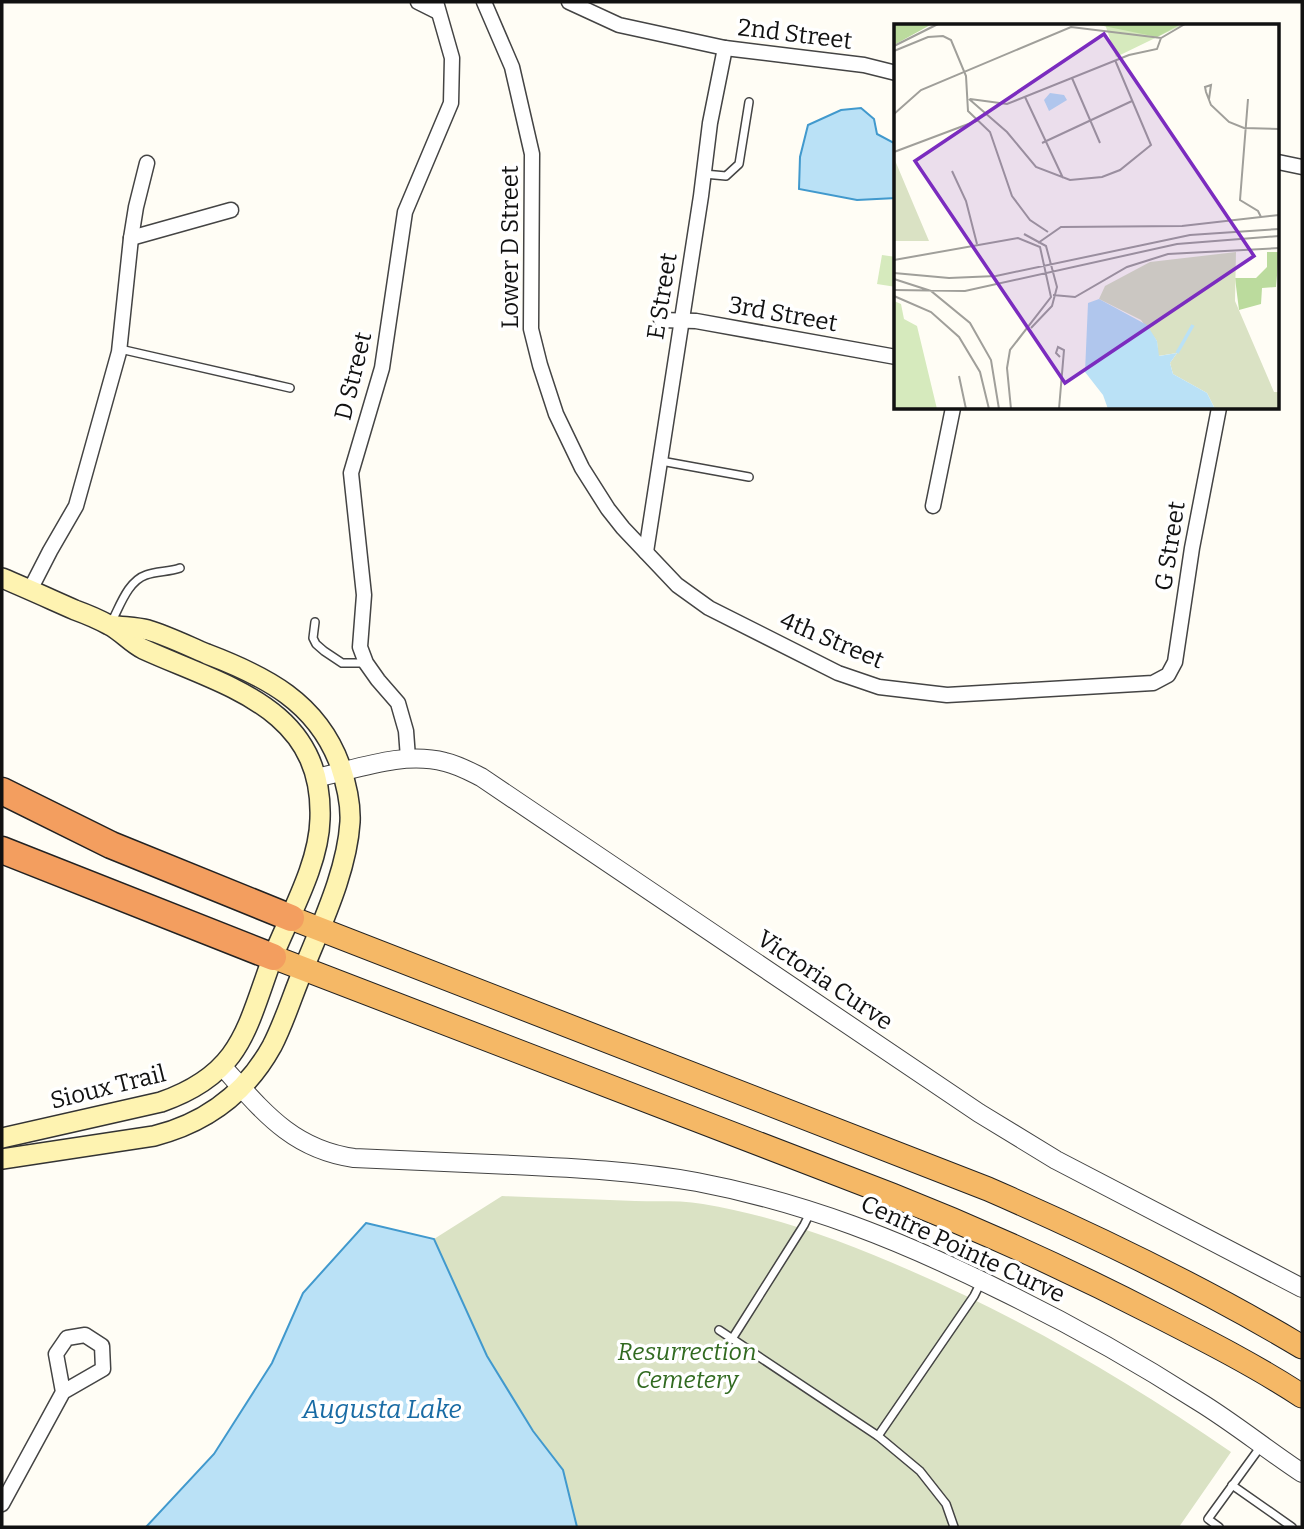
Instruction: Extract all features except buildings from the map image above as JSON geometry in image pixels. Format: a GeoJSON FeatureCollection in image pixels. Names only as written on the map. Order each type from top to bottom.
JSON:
{"type":"FeatureCollection","features":[{"type":"Feature","properties":{"kind":"highway"},"geometry":{"type":"LineString","coordinates":[[2,791],[111,845],[291,918],[988,1189],[1149,1264],[1302,1347]]}},
{"type":"Feature","properties":{"kind":"highway"},"geometry":{"type":"LineString","coordinates":[[2,850],[975,1229],[1088,1280],[1207,1340],[1302,1396]]}},
{"type":"Feature","properties":{"kind":"main road"},"geometry":{"type":"LineString","coordinates":[[2,578],[110,625]]}},
{"type":"Feature","properties":{"kind":"main road","name":"Sioux Trail"},"geometry":{"type":"LineString","coordinates":[[2,1160],[170,1132],[227,1101],[256,1071],[272,1046],[320,929],[347,846],[349,805],[335,752],[319,725],[295,699],[245,668],[147,630],[110,625]]}},
{"type":"Feature","properties":{"kind":"main road","name":"Sioux Trail"},"geometry":{"type":"LineString","coordinates":[[2,1138],[161,1102],[213,1076],[235,1050],[245,1033],[273,957],[291,918],[319,833],[320,808],[312,766],[293,733],[273,711],[242,692],[139,647],[110,625]]}},
{"type":"Feature","properties":{"kind":"street"},"geometry":{"type":"LineString","coordinates":[[418,2],[437,7]]}},
{"type":"Feature","properties":{"kind":"street","name":"Lower D Street"},"geometry":{"type":"LineString","coordinates":[[484,2],[512,67],[532,154],[531,329],[540,365],[556,414],[582,468],[607,509],[646,552]]}},
{"type":"Feature","properties":{"kind":"street","name":"2nd Street"},"geometry":{"type":"LineString","coordinates":[[569,2],[618,25],[725,48],[864,65],[894,72]]}},
{"type":"Feature","properties":{"kind":"street","name":"D Street"},"geometry":{"type":"LineString","coordinates":[[408,758],[406,731],[398,703],[366,663],[360,647],[364,595],[351,473],[382,368],[405,212],[451,103],[452,58],[437,7]]}},
{"type":"Feature","properties":{"kind":"street","name":"E Street"},"geometry":{"type":"LineString","coordinates":[[646,552],[710,123],[725,48]]}},
{"type":"Feature","properties":{"kind":"street"},"geometry":{"type":"LineString","coordinates":[[1280,162],[1302,167]]}},
{"type":"Feature","properties":{"kind":"street"},"geometry":{"type":"LineString","coordinates":[[30,590],[76,506],[119,349],[131,238],[147,163]]}},
{"type":"Feature","properties":{"kind":"street"},"geometry":{"type":"LineString","coordinates":[[131,238],[232,210]]}},
{"type":"Feature","properties":{"kind":"street","name":"3rd Street"},"geometry":{"type":"LineString","coordinates":[[662,320],[696,321],[894,357]]}},
{"type":"Feature","properties":{"kind":"street"},"geometry":{"type":"LineString","coordinates":[[933,506],[953,410]]}},
{"type":"Feature","properties":{"kind":"street","name":"G Street"},"geometry":{"type":"LineString","coordinates":[[1153,683],[1168,675],[1175,662],[1215,410]]}},
{"type":"Feature","properties":{"kind":"street","name":"4th Street"},"geometry":{"type":"LineString","coordinates":[[646,552],[677,584],[709,608],[838,673],[879,687],[947,695],[1153,683]]}},
{"type":"Feature","properties":{"kind":"street","name":"Victoria Curve"},"geometry":{"type":"LineString","coordinates":[[316,778],[384,761],[408,758],[445,762],[481,777],[979,1113],[1056,1160],[1302,1288]]}},
{"type":"Feature","properties":{"kind":"street","name":"Centre Pointe Curve"},"geometry":{"type":"LineString","coordinates":[[222,1066],[290,1135],[327,1153],[640,1174],[727,1188],[811,1210],[903,1244],[982,1280],[1145,1367],[1302,1474]]}},
{"type":"Feature","properties":{"kind":"street"},"geometry":{"type":"LineString","coordinates":[[2,1504],[63,1392]]}},
{"type":"Feature","properties":{"kind":"lane"},"geometry":{"type":"LineString","coordinates":[[704,174],[726,176],[739,164],[749,102]]}},
{"type":"Feature","properties":{"kind":"lane"},"geometry":{"type":"LineString","coordinates":[[119,349],[290,388]]}},
{"type":"Feature","properties":{"kind":"lane"},"geometry":{"type":"LineString","coordinates":[[660,460],[749,477]]}},
{"type":"Feature","properties":{"kind":"lane"},"geometry":{"type":"LineString","coordinates":[[110,625],[137,580],[146,575],[180,568]]}},
{"type":"Feature","properties":{"kind":"lane"},"geometry":{"type":"LineString","coordinates":[[315,622],[313,638],[316,645],[342,663],[366,663]]}},
{"type":"Feature","properties":{"kind":"lane"},"geometry":{"type":"LineString","coordinates":[[732,1339],[811,1210]]}},
{"type":"Feature","properties":{"kind":"lane"},"geometry":{"type":"LineString","coordinates":[[878,1436],[974,1296],[982,1280]]}},
{"type":"Feature","properties":{"kind":"lane"},"geometry":{"type":"LineString","coordinates":[[719,1330],[878,1436],[920,1471],[946,1504],[954,1527]]}},
{"type":"Feature","properties":{"kind":"lane"},"geometry":{"type":"LineString","coordinates":[[1219,1527],[1208,1519],[1261,1445]]}},
{"type":"Feature","properties":{"kind":"lane"},"geometry":{"type":"LineString","coordinates":[[1232,1486],[1292,1527]]}},
{"type":"Feature","properties":{"kind":"green space"},"geometry":{"type":"Polygon","coordinates":[[[882,255],[894,257],[894,287],[877,284],[882,255]]]}},
{"type":"Feature","properties":{"kind":"green space","name":"Resurrection Cemetery"},"geometry":{"type":"Polygon","coordinates":[[[502,1196],[695,1203],[756,1215],[834,1240],[884,1259],[993,1309],[1154,1401],[1231,1452],[1179,1527],[577,1527],[563,1470],[533,1432],[487,1356],[434,1239],[502,1196]]]}},
{"type":"Feature","properties":{"kind":"water"},"geometry":{"type":"Polygon","coordinates":[[[861,108],[874,119],[877,134],[894,143],[894,198],[857,200],[799,189],[800,157],[808,125],[841,110],[861,108]]]}},
{"type":"Feature","properties":{"kind":"water","name":"Augusta Lake"},"geometry":{"type":"Polygon","coordinates":[[[366,1223],[434,1239],[487,1356],[533,1431],[563,1470],[577,1527],[146,1527],[214,1454],[272,1363],[303,1293],[366,1223]]]}}]}
